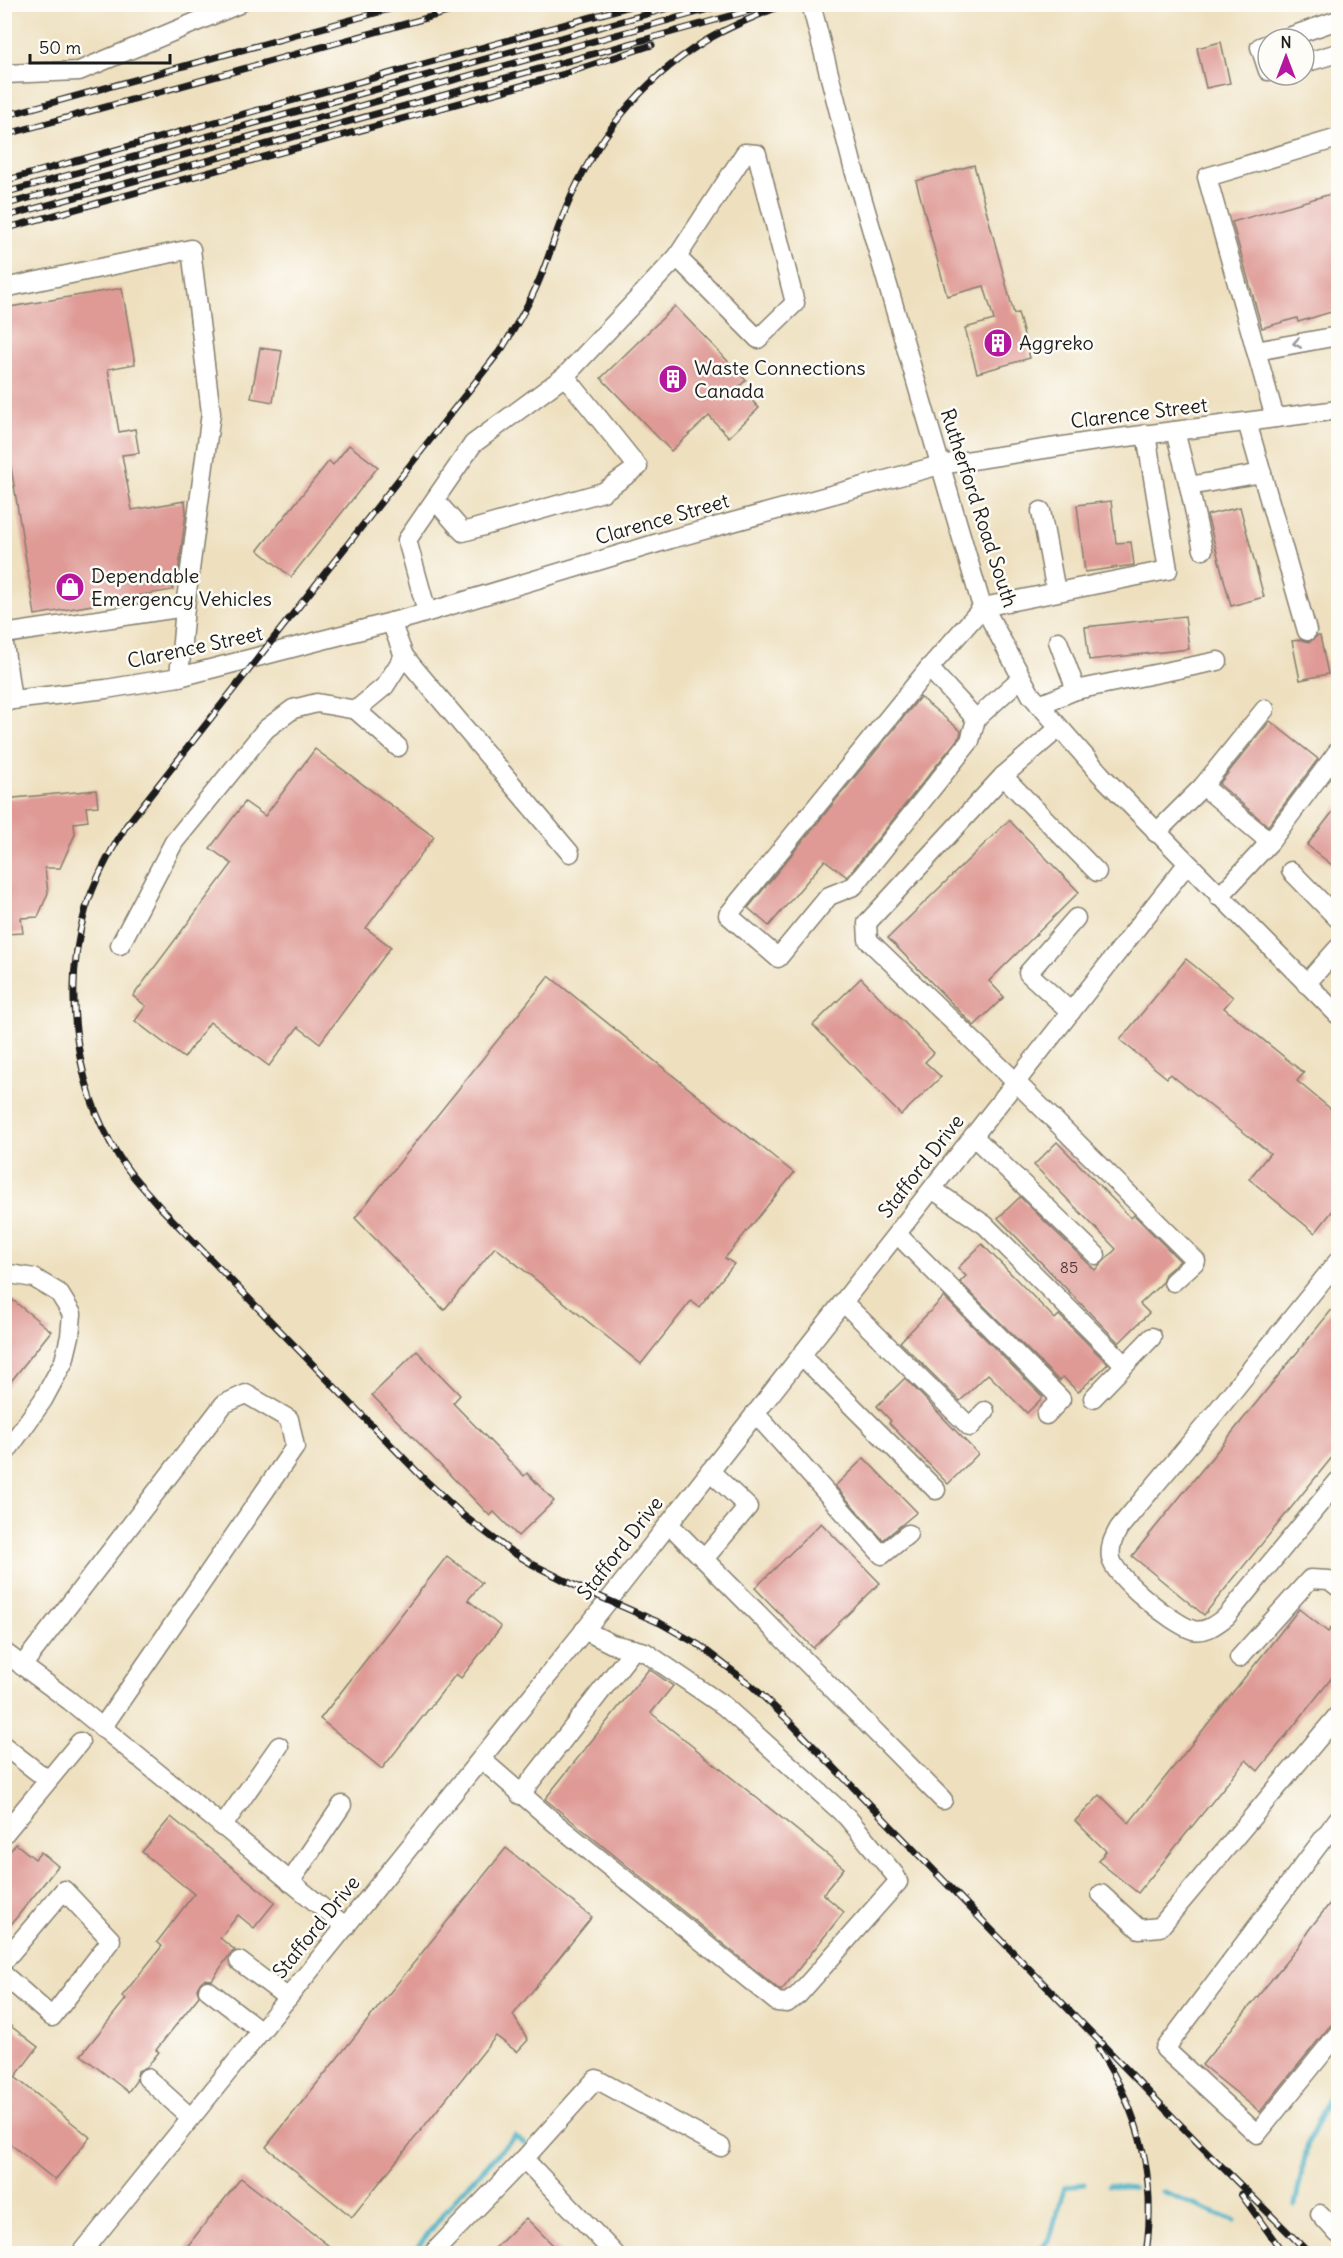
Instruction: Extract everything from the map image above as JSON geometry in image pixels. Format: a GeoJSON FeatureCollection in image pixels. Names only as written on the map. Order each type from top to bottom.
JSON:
{"type":"FeatureCollection","features":[{"type":"Feature","properties":{"kind":"street"},"geometry":{"type":"LineString","coordinates":[[4,74],[80,71],[239,4]]}},
{"type":"Feature","properties":{"kind":"street","name":"Rutherford Road South"},"geometry":{"type":"LineString","coordinates":[[811,4],[852,163],[939,465],[983,607],[1021,678],[1039,705],[1156,833],[1338,1016]]}},
{"type":"Feature","properties":{"kind":"street"},"geometry":{"type":"LineString","coordinates":[[1316,28],[1338,20]]}},
{"type":"Feature","properties":{"kind":"street"},"geometry":{"type":"LineString","coordinates":[[1316,59],[1338,53]]}},
{"type":"Feature","properties":{"kind":"street"},"geometry":{"type":"LineString","coordinates":[[1275,418],[1207,177],[1338,138]]}},
{"type":"Feature","properties":{"kind":"street"},"geometry":{"type":"LineString","coordinates":[[427,612],[407,540],[473,444],[565,376],[677,257],[745,153],[757,154],[795,303],[758,339],[677,257]]}},
{"type":"Feature","properties":{"kind":"street"},"geometry":{"type":"LineString","coordinates":[[4,288],[191,249],[211,413],[185,607],[179,677]]}},
{"type":"Feature","properties":{"kind":"street"},"geometry":{"type":"LineString","coordinates":[[1256,351],[1338,336]]}},
{"type":"Feature","properties":{"kind":"street"},"geometry":{"type":"LineString","coordinates":[[435,500],[463,532],[603,492],[638,467],[565,376]]}},
{"type":"Feature","properties":{"kind":"street","name":"Clarence Street"},"geometry":{"type":"LineString","coordinates":[[8,701],[179,677],[427,612],[671,539],[939,465],[1146,434],[1338,410]]}},
{"type":"Feature","properties":{"kind":"street"},"geometry":{"type":"LineString","coordinates":[[1247,422],[1307,631]]}},
{"type":"Feature","properties":{"kind":"street"},"geometry":{"type":"LineString","coordinates":[[1175,431],[1203,549]]}},
{"type":"Feature","properties":{"kind":"street"},"geometry":{"type":"LineString","coordinates":[[1021,678],[976,719],[970,741],[854,886],[829,896],[778,958],[728,915],[929,668],[983,607],[1168,570],[1146,434]]}},
{"type":"Feature","properties":{"kind":"street"},"geometry":{"type":"LineString","coordinates":[[1189,486],[1262,473]]}},
{"type":"Feature","properties":{"kind":"street"},"geometry":{"type":"LineString","coordinates":[[1041,511],[1056,592]]}},
{"type":"Feature","properties":{"kind":"street"},"geometry":{"type":"LineString","coordinates":[[4,634],[185,607]]}},
{"type":"Feature","properties":{"kind":"street"},"geometry":{"type":"LineString","coordinates":[[391,622],[404,656],[570,853]]}},
{"type":"Feature","properties":{"kind":"street"},"geometry":{"type":"LineString","coordinates":[[1058,640],[1076,690]]}},
{"type":"Feature","properties":{"kind":"street"},"geometry":{"type":"LineString","coordinates":[[4,644],[8,701]]}},
{"type":"Feature","properties":{"kind":"street"},"geometry":{"type":"LineString","coordinates":[[356,710],[385,686],[404,656]]}},
{"type":"Feature","properties":{"kind":"street"},"geometry":{"type":"LineString","coordinates":[[1039,705],[1076,690],[1218,662]]}},
{"type":"Feature","properties":{"kind":"street"},"geometry":{"type":"LineString","coordinates":[[929,668],[976,719]]}},
{"type":"Feature","properties":{"kind":"street"},"geometry":{"type":"LineString","coordinates":[[120,945],[174,842],[266,729],[293,709],[317,703],[356,710],[398,747]]}},
{"type":"Feature","properties":{"kind":"street"},"geometry":{"type":"LineString","coordinates":[[1156,833],[1203,786],[1265,709]]}},
{"type":"Feature","properties":{"kind":"street"},"geometry":{"type":"LineString","coordinates":[[1059,728],[1003,776],[867,923],[868,940],[1016,1082],[1196,1261],[1173,1282]]}},
{"type":"Feature","properties":{"kind":"street"},"geometry":{"type":"LineString","coordinates":[[1219,897],[1270,842],[1338,751]]}},
{"type":"Feature","properties":{"kind":"street"},"geometry":{"type":"LineString","coordinates":[[1003,776],[1097,872]]}},
{"type":"Feature","properties":{"kind":"street"},"geometry":{"type":"LineString","coordinates":[[1203,786],[1270,842]]}},
{"type":"Feature","properties":{"kind":"street","name":"Stafford Drive"},"geometry":{"type":"LineString","coordinates":[[81,2253],[669,1524],[1187,864]]}},
{"type":"Feature","properties":{"kind":"street"},"geometry":{"type":"LineString","coordinates":[[1291,871],[1338,919]]}},
{"type":"Feature","properties":{"kind":"street"},"geometry":{"type":"LineString","coordinates":[[1071,1012],[1028,973],[1076,918]]}},
{"type":"Feature","properties":{"kind":"street"},"geometry":{"type":"LineString","coordinates":[[1306,984],[1338,948]]}},
{"type":"Feature","properties":{"kind":"street"},"geometry":{"type":"LineString","coordinates":[[973,1136],[1096,1255]]}},
{"type":"Feature","properties":{"kind":"street"},"geometry":{"type":"LineString","coordinates":[[932,1189],[985,1225],[1125,1365]]}},
{"type":"Feature","properties":{"kind":"street"},"geometry":{"type":"LineString","coordinates":[[897,1234],[1061,1399],[1046,1415]]}},
{"type":"Feature","properties":{"kind":"street"},"geometry":{"type":"LineString","coordinates":[[1338,1261],[1119,1528],[1113,1539],[1111,1560],[1117,1573],[1157,1608],[1192,1630],[1208,1629],[1226,1617],[1338,1481]]}},
{"type":"Feature","properties":{"kind":"street"},"geometry":{"type":"LineString","coordinates":[[4,1273],[34,1278],[59,1293],[72,1314],[64,1361],[43,1400],[4,1455]]}},
{"type":"Feature","properties":{"kind":"street"},"geometry":{"type":"LineString","coordinates":[[843,1302],[970,1427],[985,1411]]}},
{"type":"Feature","properties":{"kind":"street"},"geometry":{"type":"LineString","coordinates":[[1093,1398],[1152,1337]]}},
{"type":"Feature","properties":{"kind":"street"},"geometry":{"type":"LineString","coordinates":[[801,1355],[936,1490]]}},
{"type":"Feature","properties":{"kind":"street"},"geometry":{"type":"LineString","coordinates":[[22,1666],[224,1404],[246,1394],[289,1419],[295,1447],[102,1728]]}},
{"type":"Feature","properties":{"kind":"street"},"geometry":{"type":"LineString","coordinates":[[755,1413],[882,1555],[908,1534]]}},
{"type":"Feature","properties":{"kind":"street"},"geometry":{"type":"LineString","coordinates":[[704,1559],[748,1508],[710,1471]]}},
{"type":"Feature","properties":{"kind":"street"},"geometry":{"type":"LineString","coordinates":[[669,1524],[943,1800]]}},
{"type":"Feature","properties":{"kind":"street"},"geometry":{"type":"LineString","coordinates":[[1239,1658],[1310,1579],[1329,1580],[1338,1587]]}},
{"type":"Feature","properties":{"kind":"street"},"geometry":{"type":"LineString","coordinates":[[481,1759],[520,1795],[777,2002],[787,2003],[798,1995],[898,1882],[895,1875],[847,1817],[724,1706],[645,1652],[612,1644],[584,1630]]}},
{"type":"Feature","properties":{"kind":"street"},"geometry":{"type":"LineString","coordinates":[[520,1795],[634,1649]]}},
{"type":"Feature","properties":{"kind":"street"},"geometry":{"type":"LineString","coordinates":[[4,1652],[102,1728],[346,1927]]}},
{"type":"Feature","properties":{"kind":"street"},"geometry":{"type":"LineString","coordinates":[[1101,1894],[1139,1929],[1160,1927],[1338,1715]]}},
{"type":"Feature","properties":{"kind":"street"},"geometry":{"type":"LineString","coordinates":[[4,1834],[80,1742]]}},
{"type":"Feature","properties":{"kind":"street"},"geometry":{"type":"LineString","coordinates":[[4,1746],[48,1780]]}},
{"type":"Feature","properties":{"kind":"street"},"geometry":{"type":"LineString","coordinates":[[222,1827],[279,1746]]}},
{"type":"Feature","properties":{"kind":"street"},"geometry":{"type":"LineString","coordinates":[[290,1882],[342,1805]]}},
{"type":"Feature","properties":{"kind":"street"},"geometry":{"type":"LineString","coordinates":[[1338,1819],[1165,2049],[1257,2134],[1338,2034]]}},
{"type":"Feature","properties":{"kind":"street"},"geometry":{"type":"LineString","coordinates":[[4,1961],[64,1890],[111,1940],[52,2017],[4,1975]]}},
{"type":"Feature","properties":{"kind":"street"},"geometry":{"type":"LineString","coordinates":[[239,1960],[288,1998]]}},
{"type":"Feature","properties":{"kind":"street"},"geometry":{"type":"LineString","coordinates":[[208,1990],[261,2031]]}},
{"type":"Feature","properties":{"kind":"street"},"geometry":{"type":"LineString","coordinates":[[147,2078],[190,2117]]}},
{"type":"Feature","properties":{"kind":"street"},"geometry":{"type":"LineString","coordinates":[[432,2253],[524,2159],[596,2079],[721,2147]]}},
{"type":"Feature","properties":{"kind":"street"},"geometry":{"type":"LineString","coordinates":[[524,2159],[615,2253]]}},
{"type":"Feature","properties":{"kind":"street"},"geometry":{"type":"LineString","coordinates":[[1320,2214],[1338,2234]]}},
{"type":"Feature","properties":{"kind":"building"},"geometry":{"type":"Polygon","coordinates":[[[1221,42],[1230,83],[1206,88],[1197,48],[1221,42]]]}},
{"type":"Feature","properties":{"kind":"building"},"geometry":{"type":"Polygon","coordinates":[[[974,165],[1014,314],[1018,313],[1030,358],[977,373],[965,328],[994,320],[984,286],[947,296],[916,181],[974,165]]]}},
{"type":"Feature","properties":{"kind":"building"},"geometry":{"type":"Polygon","coordinates":[[[1338,192],[1338,310],[1298,322],[1297,318],[1262,328],[1232,222],[1338,192]]]}},
{"type":"Feature","properties":{"kind":"building"},"geometry":{"type":"Polygon","coordinates":[[[122,288],[135,364],[108,369],[119,432],[135,429],[139,453],[122,455],[132,510],[185,501],[186,512],[177,583],[172,583],[173,590],[35,615],[4,424],[4,308],[122,288]]]}},
{"type":"Feature","properties":{"kind":"building","name":"Waste Connections Canada"},"geometry":{"type":"Polygon","coordinates":[[[675,306],[746,380],[739,387],[759,408],[729,437],[709,416],[671,451],[601,378],[675,306]]]}},
{"type":"Feature","properties":{"kind":"building"},"geometry":{"type":"Polygon","coordinates":[[[260,348],[282,351],[273,402],[251,398],[260,348]]]}},
{"type":"Feature","properties":{"kind":"building"},"geometry":{"type":"Polygon","coordinates":[[[349,445],[378,467],[291,577],[258,550],[329,461],[333,465],[349,445]]]}},
{"type":"Feature","properties":{"kind":"building"},"geometry":{"type":"Polygon","coordinates":[[[1111,501],[1116,543],[1131,542],[1134,565],[1085,572],[1077,505],[1111,501]]]}},
{"type":"Feature","properties":{"kind":"building"},"geometry":{"type":"Polygon","coordinates":[[[1240,507],[1264,597],[1231,606],[1207,515],[1240,507]]]}},
{"type":"Feature","properties":{"kind":"building"},"geometry":{"type":"Polygon","coordinates":[[[1185,616],[1189,649],[1089,660],[1085,627],[1185,616]]]}},
{"type":"Feature","properties":{"kind":"building"},"geometry":{"type":"Polygon","coordinates":[[[1320,636],[1328,674],[1300,680],[1292,641],[1310,642],[1320,636]]]}},
{"type":"Feature","properties":{"kind":"building"},"geometry":{"type":"Polygon","coordinates":[[[920,697],[961,731],[960,736],[847,877],[825,860],[769,926],[748,908],[920,697]]]}},
{"type":"Feature","properties":{"kind":"building"},"geometry":{"type":"Polygon","coordinates":[[[1270,721],[1318,759],[1268,826],[1219,784],[1270,721]]]}},
{"type":"Feature","properties":{"kind":"building"},"geometry":{"type":"Polygon","coordinates":[[[315,749],[434,837],[366,928],[391,947],[320,1043],[298,1027],[269,1066],[210,1022],[184,1058],[135,1021],[146,1006],[133,996],[232,864],[210,848],[245,802],[265,816],[315,749]]]}},
{"type":"Feature","properties":{"kind":"building"},"geometry":{"type":"Polygon","coordinates":[[[96,790],[98,806],[86,807],[88,821],[74,823],[75,834],[60,868],[45,868],[48,893],[38,917],[21,918],[23,933],[4,934],[4,799],[96,790]]]}},
{"type":"Feature","properties":{"kind":"building"},"geometry":{"type":"Polygon","coordinates":[[[1338,805],[1338,870],[1307,845],[1338,805]]]}},
{"type":"Feature","properties":{"kind":"building"},"geometry":{"type":"Polygon","coordinates":[[[1009,820],[1079,892],[989,981],[1004,997],[974,1026],[888,938],[1009,820]]]}},
{"type":"Feature","properties":{"kind":"building"},"geometry":{"type":"Polygon","coordinates":[[[1186,959],[1233,997],[1224,1008],[1304,1073],[1297,1081],[1338,1115],[1338,1204],[1315,1233],[1249,1179],[1270,1153],[1170,1074],[1167,1078],[1120,1040],[1186,959]]]}},
{"type":"Feature","properties":{"kind":"building"},"geometry":{"type":"Polygon","coordinates":[[[549,976],[794,1173],[725,1258],[734,1264],[699,1307],[691,1301],[641,1364],[495,1247],[444,1310],[355,1218],[549,976]]]}},
{"type":"Feature","properties":{"kind":"building"},"geometry":{"type":"Polygon","coordinates":[[[861,978],[934,1053],[925,1062],[941,1077],[901,1115],[813,1025],[861,978]]]}},
{"type":"Feature","properties":{"kind":"building"},"geometry":{"type":"Polygon","coordinates":[[[1057,1142],[1131,1218],[1134,1215],[1180,1261],[1165,1274],[1162,1283],[1140,1304],[1149,1313],[1119,1343],[998,1218],[1020,1197],[1095,1270],[1116,1249],[1034,1165],[1057,1142]]]}},
{"type":"Feature","properties":{"kind":"building"},"geometry":{"type":"Polygon","coordinates":[[[982,1244],[1055,1319],[1059,1315],[1108,1364],[1078,1392],[1063,1377],[1059,1381],[960,1282],[966,1276],[958,1268],[982,1244]]]}},
{"type":"Feature","properties":{"kind":"building"},"geometry":{"type":"Polygon","coordinates":[[[4,1293],[51,1331],[4,1390],[4,1293]]]}},
{"type":"Feature","properties":{"kind":"building"},"geometry":{"type":"Polygon","coordinates":[[[944,1297],[1043,1397],[1027,1413],[988,1374],[960,1401],[900,1342],[944,1297]]]}},
{"type":"Feature","properties":{"kind":"building"},"geometry":{"type":"Polygon","coordinates":[[[1338,1302],[1338,1450],[1204,1615],[1132,1556],[1338,1302]]]}},
{"type":"Feature","properties":{"kind":"building"},"geometry":{"type":"Polygon","coordinates":[[[417,1351],[460,1395],[453,1403],[524,1476],[527,1473],[554,1501],[518,1536],[494,1512],[490,1516],[372,1395],[417,1351]]]}},
{"type":"Feature","properties":{"kind":"building"},"geometry":{"type":"Polygon","coordinates":[[[905,1378],[978,1454],[948,1484],[889,1423],[891,1421],[877,1406],[905,1378]]]}},
{"type":"Feature","properties":{"kind":"building"},"geometry":{"type":"Polygon","coordinates":[[[864,1458],[917,1512],[883,1540],[835,1486],[864,1458]]]}},
{"type":"Feature","properties":{"kind":"building"},"geometry":{"type":"Polygon","coordinates":[[[821,1523],[880,1583],[813,1648],[755,1588],[821,1523]]]}},
{"type":"Feature","properties":{"kind":"building"},"geometry":{"type":"Polygon","coordinates":[[[447,1556],[482,1583],[468,1600],[501,1627],[461,1678],[456,1674],[382,1769],[320,1719],[447,1556]]]}},
{"type":"Feature","properties":{"kind":"building"},"geometry":{"type":"Polygon","coordinates":[[[1299,1609],[1328,1632],[1338,1619],[1338,1670],[1258,1771],[1246,1760],[1138,1893],[1098,1861],[1106,1851],[1075,1821],[1100,1795],[1129,1823],[1299,1609]]]}},
{"type":"Feature","properties":{"kind":"building"},"geometry":{"type":"Polygon","coordinates":[[[649,1669],[673,1686],[651,1713],[844,1868],[823,1894],[844,1912],[781,1991],[545,1799],[649,1669]]]}},
{"type":"Feature","properties":{"kind":"building"},"geometry":{"type":"Polygon","coordinates":[[[171,1817],[275,1902],[254,1928],[238,1915],[220,1938],[235,1950],[212,1980],[204,1979],[200,1983],[197,1989],[199,1996],[156,2050],[159,2052],[147,2067],[138,2071],[136,2081],[128,2092],[81,2055],[126,1999],[122,1996],[162,1946],[157,1942],[194,1894],[142,1852],[171,1817]]]}},
{"type":"Feature","properties":{"kind":"building"},"geometry":{"type":"Polygon","coordinates":[[[16,1844],[35,1859],[41,1852],[58,1866],[4,1933],[4,1858],[16,1844]]]}},
{"type":"Feature","properties":{"kind":"building"},"geometry":{"type":"Polygon","coordinates":[[[506,1848],[592,1917],[513,2015],[528,2040],[517,2052],[496,2036],[352,2217],[266,2147],[506,1848]]]}},
{"type":"Feature","properties":{"kind":"building"},"geometry":{"type":"Polygon","coordinates":[[[1338,1893],[1338,2018],[1260,2112],[1202,2065],[1298,1947],[1338,1893]]]}},
{"type":"Feature","properties":{"kind":"building"},"geometry":{"type":"Polygon","coordinates":[[[4,2021],[38,2047],[15,2077],[90,2137],[55,2180],[4,2139],[4,2021]]]}},
{"type":"Feature","properties":{"kind":"building"},"geometry":{"type":"Polygon","coordinates":[[[241,2178],[338,2253],[182,2253],[241,2178]]]}},
{"type":"Feature","properties":{"kind":"building"},"geometry":{"type":"Polygon","coordinates":[[[526,2218],[561,2253],[490,2253],[526,2218]]]}},
{"type":"Feature","properties":{"kind":"waterway"},"geometry":{"type":"LineString","coordinates":[[1295,2205],[1308,2143],[1338,2076]]}},
{"type":"Feature","properties":{"kind":"waterway"},"geometry":{"type":"LineString","coordinates":[[412,2254],[459,2194],[515,2136],[525,2143]]}},
{"type":"Feature","properties":{"kind":"waterway"},"geometry":{"type":"LineString","coordinates":[[538,2154],[544,2170]]}},
{"type":"Feature","properties":{"kind":"waterway"},"geometry":{"type":"LineString","coordinates":[[1036,2254],[1050,2238],[1065,2187],[1084,2184]]}},
{"type":"Feature","properties":{"kind":"waterway"},"geometry":{"type":"LineString","coordinates":[[1109,2185],[1133,2188]]}},
{"type":"Feature","properties":{"kind":"waterway"},"geometry":{"type":"LineString","coordinates":[[1162,2192],[1234,2221]]}},
{"type":"Feature","properties":{"kind":"railway"},"geometry":{"type":"LineString","coordinates":[[4,116],[408,4]]}},
{"type":"Feature","properties":{"kind":"railway"},"geometry":{"type":"LineString","coordinates":[[4,135],[477,4]]}},
{"type":"Feature","properties":{"kind":"railway"},"geometry":{"type":"LineString","coordinates":[[4,181],[638,4]]}},
{"type":"Feature","properties":{"kind":"railway"},"geometry":{"type":"LineString","coordinates":[[4,193],[683,4]]}},
{"type":"Feature","properties":{"kind":"railway"},"geometry":{"type":"LineString","coordinates":[[4,205],[727,4]]}},
{"type":"Feature","properties":{"kind":"railway"},"geometry":{"type":"LineString","coordinates":[[785,4],[702,43],[659,76],[622,114],[591,158],[578,182],[534,291],[503,347],[126,826],[94,887],[78,941],[74,1009],[85,1079],[96,1112],[111,1143],[136,1180],[423,1478],[464,1516],[509,1550],[580,1588],[660,1623],[699,1645],[752,1686],[788,1720],[1199,2144],[1310,2254]]}},
{"type":"Feature","properties":{"kind":"railway"},"geometry":{"type":"LineString","coordinates":[[4,217],[759,8]]}},
{"type":"Feature","properties":{"kind":"railway"},"geometry":{"type":"LineString","coordinates":[[4,229],[564,74],[652,45]]}},
{"type":"Feature","properties":{"kind":"railway"},"geometry":{"type":"LineString","coordinates":[[1098,2048],[1125,2097],[1142,2146],[1149,2198],[1146,2254]]}},
{"type":"Feature","properties":{"kind":"railway"},"geometry":{"type":"LineString","coordinates":[[1241,2194],[1284,2254]]}},
{"type":"Feature","properties":{"kind":"place","name":"Aggreko"},"geometry":{"type":"Point","coordinates":[998,343]}},
{"type":"Feature","properties":{"kind":"place","name":"Waste Connections Canada"},"geometry":{"type":"Point","coordinates":[673,379]}},
{"type":"Feature","properties":{"kind":"place","name":"Dependable Emergency Vehicles"},"geometry":{"type":"Point","coordinates":[70,587]}}]}
